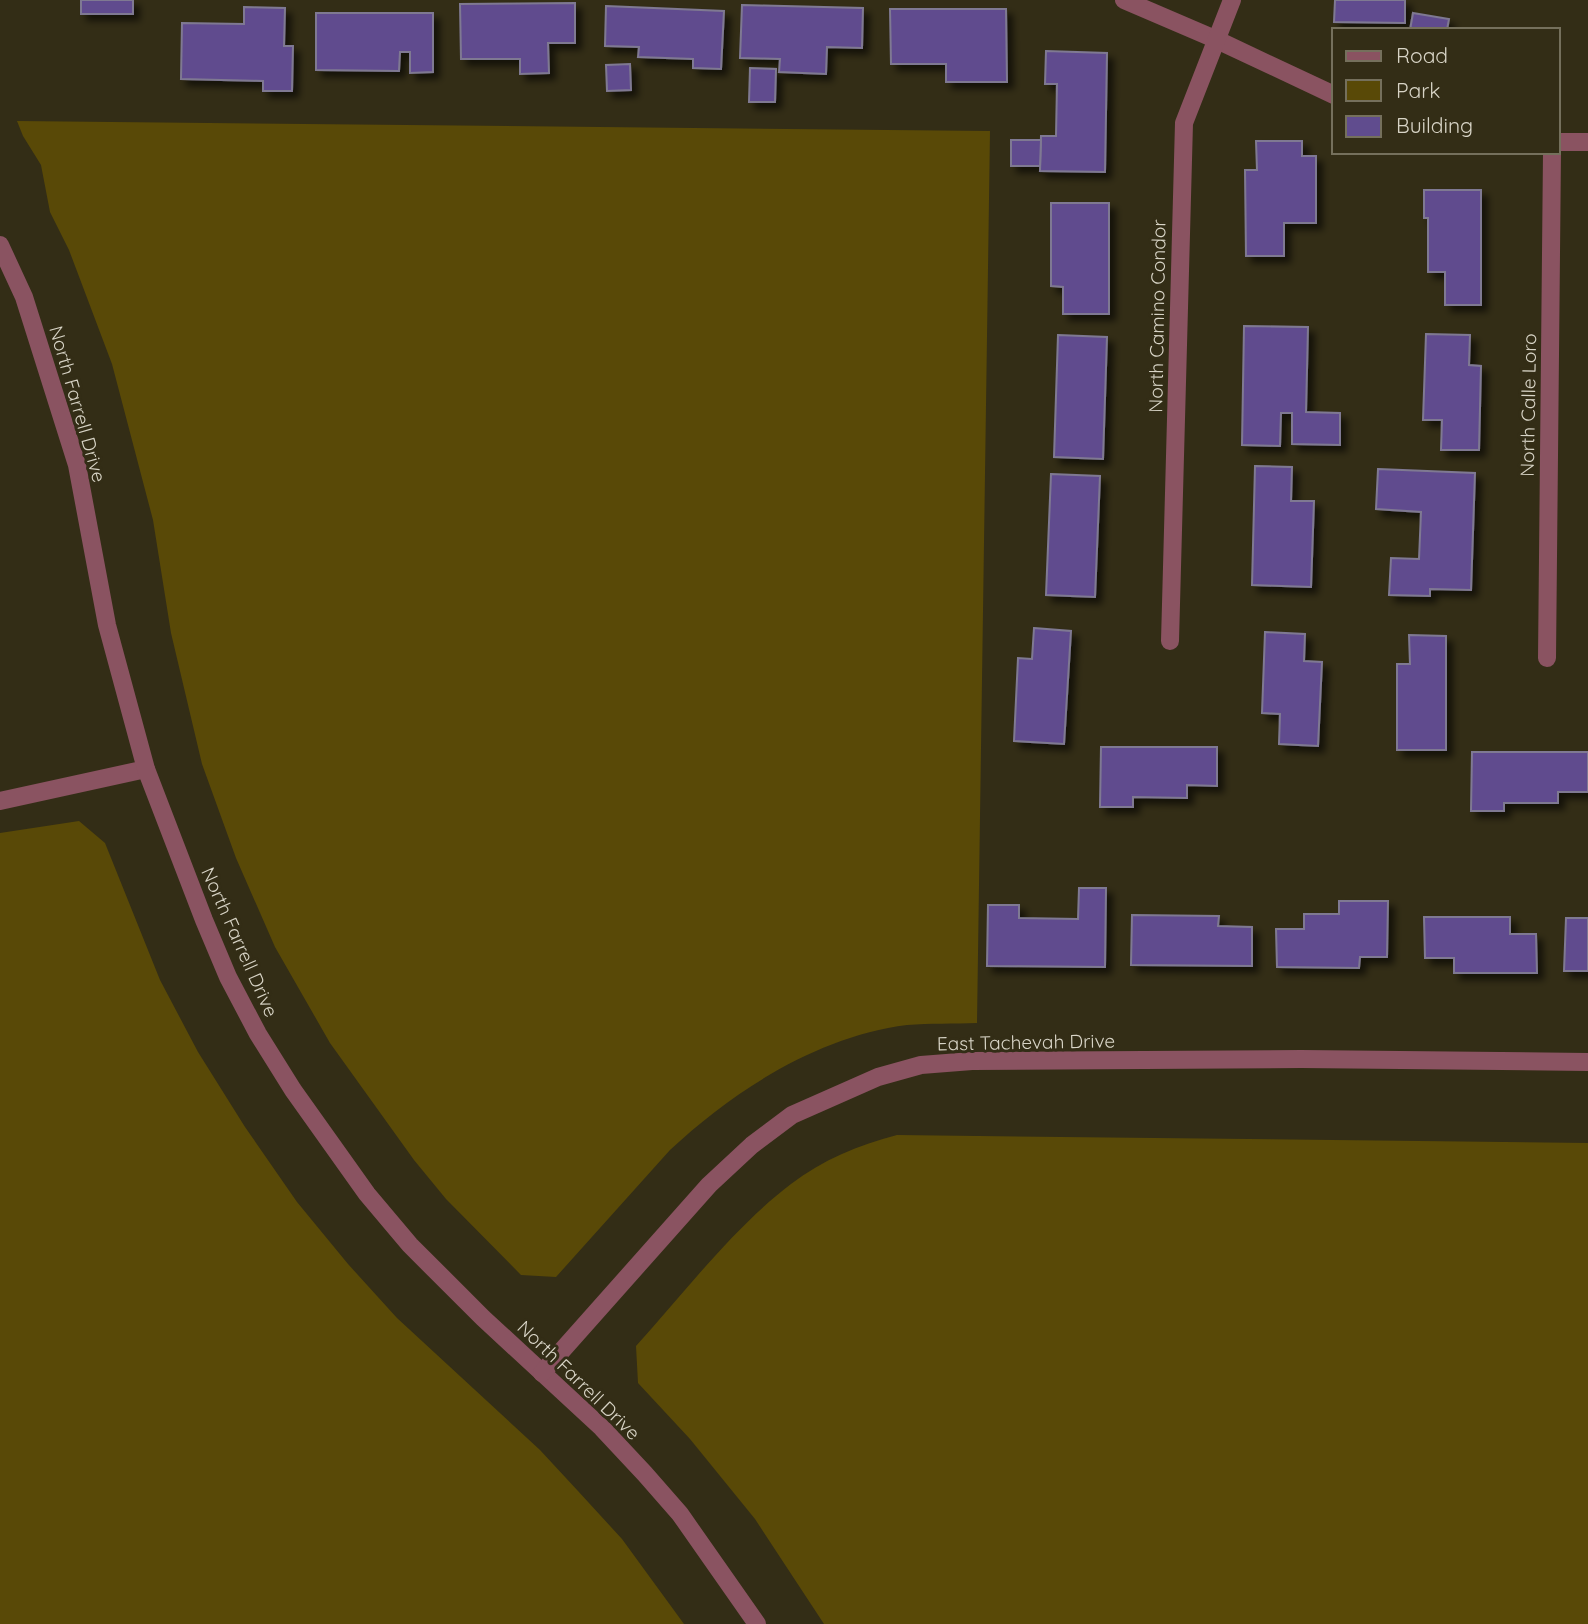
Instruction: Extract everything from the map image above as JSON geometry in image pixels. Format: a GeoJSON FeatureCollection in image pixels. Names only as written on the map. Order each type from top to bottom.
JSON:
{"type":"FeatureCollection","features":[{"type":"Feature","properties":{"kind":"street"},"geometry":{"type":"LineString","coordinates":[[1124,0],[1332,94]]}},
{"type":"Feature","properties":{"kind":"street","name":"North Camino Condor"},"geometry":{"type":"LineString","coordinates":[[1171,641],[1184,124],[1232,0]]}},
{"type":"Feature","properties":{"kind":"street"},"geometry":{"type":"LineString","coordinates":[[1560,142],[1588,142]]}},
{"type":"Feature","properties":{"kind":"street","name":"North Calle Loro"},"geometry":{"type":"LineString","coordinates":[[1547,658],[1552,154]]}},
{"type":"Feature","properties":{"kind":"street","name":"North Farrell Drive"},"geometry":{"type":"LineString","coordinates":[[0,245],[24,297],[77,465],[107,625],[146,769],[228,977],[258,1034],[293,1090],[367,1194],[410,1245],[483,1318],[602,1428],[680,1514],[757,1624]]}},
{"type":"Feature","properties":{"kind":"street"},"geometry":{"type":"LineString","coordinates":[[0,801],[146,769]]}},
{"type":"Feature","properties":{"kind":"street","name":"East Tachevah Drive"},"geometry":{"type":"LineString","coordinates":[[542,1373],[709,1185],[752,1144],[792,1115],[878,1077],[921,1065],[972,1061],[1301,1059],[1588,1062]]}},
{"type":"Feature","properties":{"kind":"green space"},"geometry":{"type":"Polygon","coordinates":[[[17,121],[990,131],[977,1023],[907,1025],[874,1031],[842,1041],[779,1069],[722,1107],[670,1150],[556,1277],[521,1275],[446,1199],[414,1160],[330,1043],[275,947],[236,858],[202,764],[171,633],[153,520],[112,364],[69,250],[50,212],[41,165],[17,121]]]}},
{"type":"Feature","properties":{"kind":"green space"},"geometry":{"type":"Polygon","coordinates":[[[79,821],[105,843],[160,980],[198,1052],[297,1202],[397,1318],[540,1450],[578,1491],[622,1539],[684,1624],[0,1624],[0,833],[79,821]]]}},
{"type":"Feature","properties":{"kind":"green space"},"geometry":{"type":"Polygon","coordinates":[[[897,1135],[1588,1143],[1588,1624],[824,1624],[755,1519],[690,1439],[638,1383],[636,1346],[749,1220],[791,1184],[841,1154],[897,1135]]]}},
{"type":"Feature","properties":{"kind":"building"},"geometry":{"type":"Polygon","coordinates":[[[81,0],[133,0],[133,14],[81,14],[81,0]]]}},
{"type":"Feature","properties":{"kind":"building"},"geometry":{"type":"Polygon","coordinates":[[[1335,0],[1405,0],[1405,23],[1334,22],[1335,0]]]}},
{"type":"Feature","properties":{"kind":"building"},"geometry":{"type":"Polygon","coordinates":[[[575,3],[575,43],[548,43],[549,73],[520,74],[520,59],[461,59],[460,4],[575,3]]]}},
{"type":"Feature","properties":{"kind":"building"},"geometry":{"type":"Polygon","coordinates":[[[742,5],[863,8],[862,48],[827,47],[826,74],[779,72],[780,59],[740,58],[742,5]]]}},
{"type":"Feature","properties":{"kind":"building"},"geometry":{"type":"Polygon","coordinates":[[[606,6],[724,11],[721,69],[693,68],[693,59],[638,57],[639,47],[605,46],[606,6]]]}},
{"type":"Feature","properties":{"kind":"building"},"geometry":{"type":"Polygon","coordinates":[[[244,7],[285,8],[284,46],[293,46],[292,91],[263,91],[263,81],[181,79],[182,23],[244,24],[244,7]]]}},
{"type":"Feature","properties":{"kind":"building"},"geometry":{"type":"Polygon","coordinates":[[[890,9],[1006,9],[1007,82],[946,82],[946,64],[891,64],[890,9]]]}},
{"type":"Feature","properties":{"kind":"building"},"geometry":{"type":"Polygon","coordinates":[[[316,13],[433,13],[433,72],[410,73],[410,52],[400,52],[399,71],[316,70],[316,13]]]}},
{"type":"Feature","properties":{"kind":"building"},"geometry":{"type":"Polygon","coordinates":[[[1413,13],[1449,19],[1447,28],[1410,28],[1413,13]]]}},
{"type":"Feature","properties":{"kind":"building"},"geometry":{"type":"Polygon","coordinates":[[[1046,51],[1107,53],[1105,172],[1040,171],[1041,136],[1056,136],[1057,84],[1045,84],[1046,51]]]}},
{"type":"Feature","properties":{"kind":"building"},"geometry":{"type":"Polygon","coordinates":[[[630,64],[631,90],[607,91],[606,65],[630,64]]]}},
{"type":"Feature","properties":{"kind":"building"},"geometry":{"type":"Polygon","coordinates":[[[750,68],[776,69],[775,102],[749,102],[750,68]]]}},
{"type":"Feature","properties":{"kind":"building"},"geometry":{"type":"Polygon","coordinates":[[[1011,140],[1041,140],[1040,166],[1011,166],[1011,140]]]}},
{"type":"Feature","properties":{"kind":"building"},"geometry":{"type":"Polygon","coordinates":[[[1256,141],[1302,141],[1302,156],[1316,156],[1316,223],[1284,223],[1284,256],[1246,256],[1245,170],[1257,170],[1256,141]]]}},
{"type":"Feature","properties":{"kind":"building"},"geometry":{"type":"Polygon","coordinates":[[[1424,190],[1481,190],[1481,305],[1445,305],[1445,272],[1428,272],[1428,218],[1424,218],[1424,190]]]}},
{"type":"Feature","properties":{"kind":"building"},"geometry":{"type":"Polygon","coordinates":[[[1051,203],[1109,203],[1109,314],[1063,314],[1063,287],[1051,286],[1051,203]]]}},
{"type":"Feature","properties":{"kind":"building"},"geometry":{"type":"Polygon","coordinates":[[[1244,326],[1308,327],[1306,412],[1340,413],[1340,445],[1292,444],[1292,413],[1281,413],[1280,446],[1242,445],[1244,326]]]}},
{"type":"Feature","properties":{"kind":"building"},"geometry":{"type":"Polygon","coordinates":[[[1426,334],[1470,335],[1469,365],[1481,366],[1479,450],[1441,450],[1442,420],[1423,420],[1426,334]]]}},
{"type":"Feature","properties":{"kind":"building"},"geometry":{"type":"Polygon","coordinates":[[[1058,335],[1107,337],[1103,459],[1054,457],[1058,335]]]}},
{"type":"Feature","properties":{"kind":"building"},"geometry":{"type":"Polygon","coordinates":[[[1255,466],[1292,467],[1291,501],[1314,501],[1311,587],[1252,585],[1255,466]]]}},
{"type":"Feature","properties":{"kind":"building"},"geometry":{"type":"Polygon","coordinates":[[[1378,469],[1475,473],[1471,590],[1430,589],[1430,596],[1389,595],[1391,558],[1419,559],[1421,512],[1376,509],[1378,469]]]}},
{"type":"Feature","properties":{"kind":"building"},"geometry":{"type":"Polygon","coordinates":[[[1051,474],[1100,476],[1095,597],[1046,595],[1051,474]]]}},
{"type":"Feature","properties":{"kind":"building"},"geometry":{"type":"Polygon","coordinates":[[[1034,628],[1071,631],[1064,744],[1014,741],[1018,658],[1032,659],[1034,628]]]}},
{"type":"Feature","properties":{"kind":"building"},"geometry":{"type":"Polygon","coordinates":[[[1265,632],[1305,634],[1304,661],[1322,662],[1318,746],[1279,744],[1280,714],[1262,713],[1265,632]]]}},
{"type":"Feature","properties":{"kind":"building"},"geometry":{"type":"Polygon","coordinates":[[[1409,635],[1446,636],[1446,750],[1397,750],[1397,664],[1410,664],[1409,635]]]}},
{"type":"Feature","properties":{"kind":"building"},"geometry":{"type":"Polygon","coordinates":[[[1101,747],[1217,747],[1217,786],[1187,785],[1187,798],[1133,797],[1133,807],[1100,807],[1101,747]]]}},
{"type":"Feature","properties":{"kind":"building"},"geometry":{"type":"Polygon","coordinates":[[[1472,752],[1588,752],[1588,792],[1558,792],[1558,803],[1504,803],[1504,811],[1471,811],[1472,752]]]}},
{"type":"Feature","properties":{"kind":"building"},"geometry":{"type":"Polygon","coordinates":[[[1079,888],[1106,888],[1105,967],[987,966],[988,905],[1019,905],[1019,918],[1078,919],[1079,888]]]}},
{"type":"Feature","properties":{"kind":"building"},"geometry":{"type":"Polygon","coordinates":[[[1339,901],[1388,901],[1387,957],[1360,957],[1359,968],[1277,967],[1276,929],[1304,929],[1304,914],[1339,914],[1339,901]]]}},
{"type":"Feature","properties":{"kind":"building"},"geometry":{"type":"Polygon","coordinates":[[[1132,915],[1219,916],[1218,926],[1252,927],[1252,966],[1131,965],[1132,915]]]}},
{"type":"Feature","properties":{"kind":"building"},"geometry":{"type":"Polygon","coordinates":[[[1424,917],[1510,917],[1510,934],[1536,934],[1537,973],[1454,973],[1454,958],[1425,958],[1424,917]]]}},
{"type":"Feature","properties":{"kind":"building"},"geometry":{"type":"Polygon","coordinates":[[[1566,918],[1588,918],[1588,971],[1564,971],[1566,918]]]}}]}
